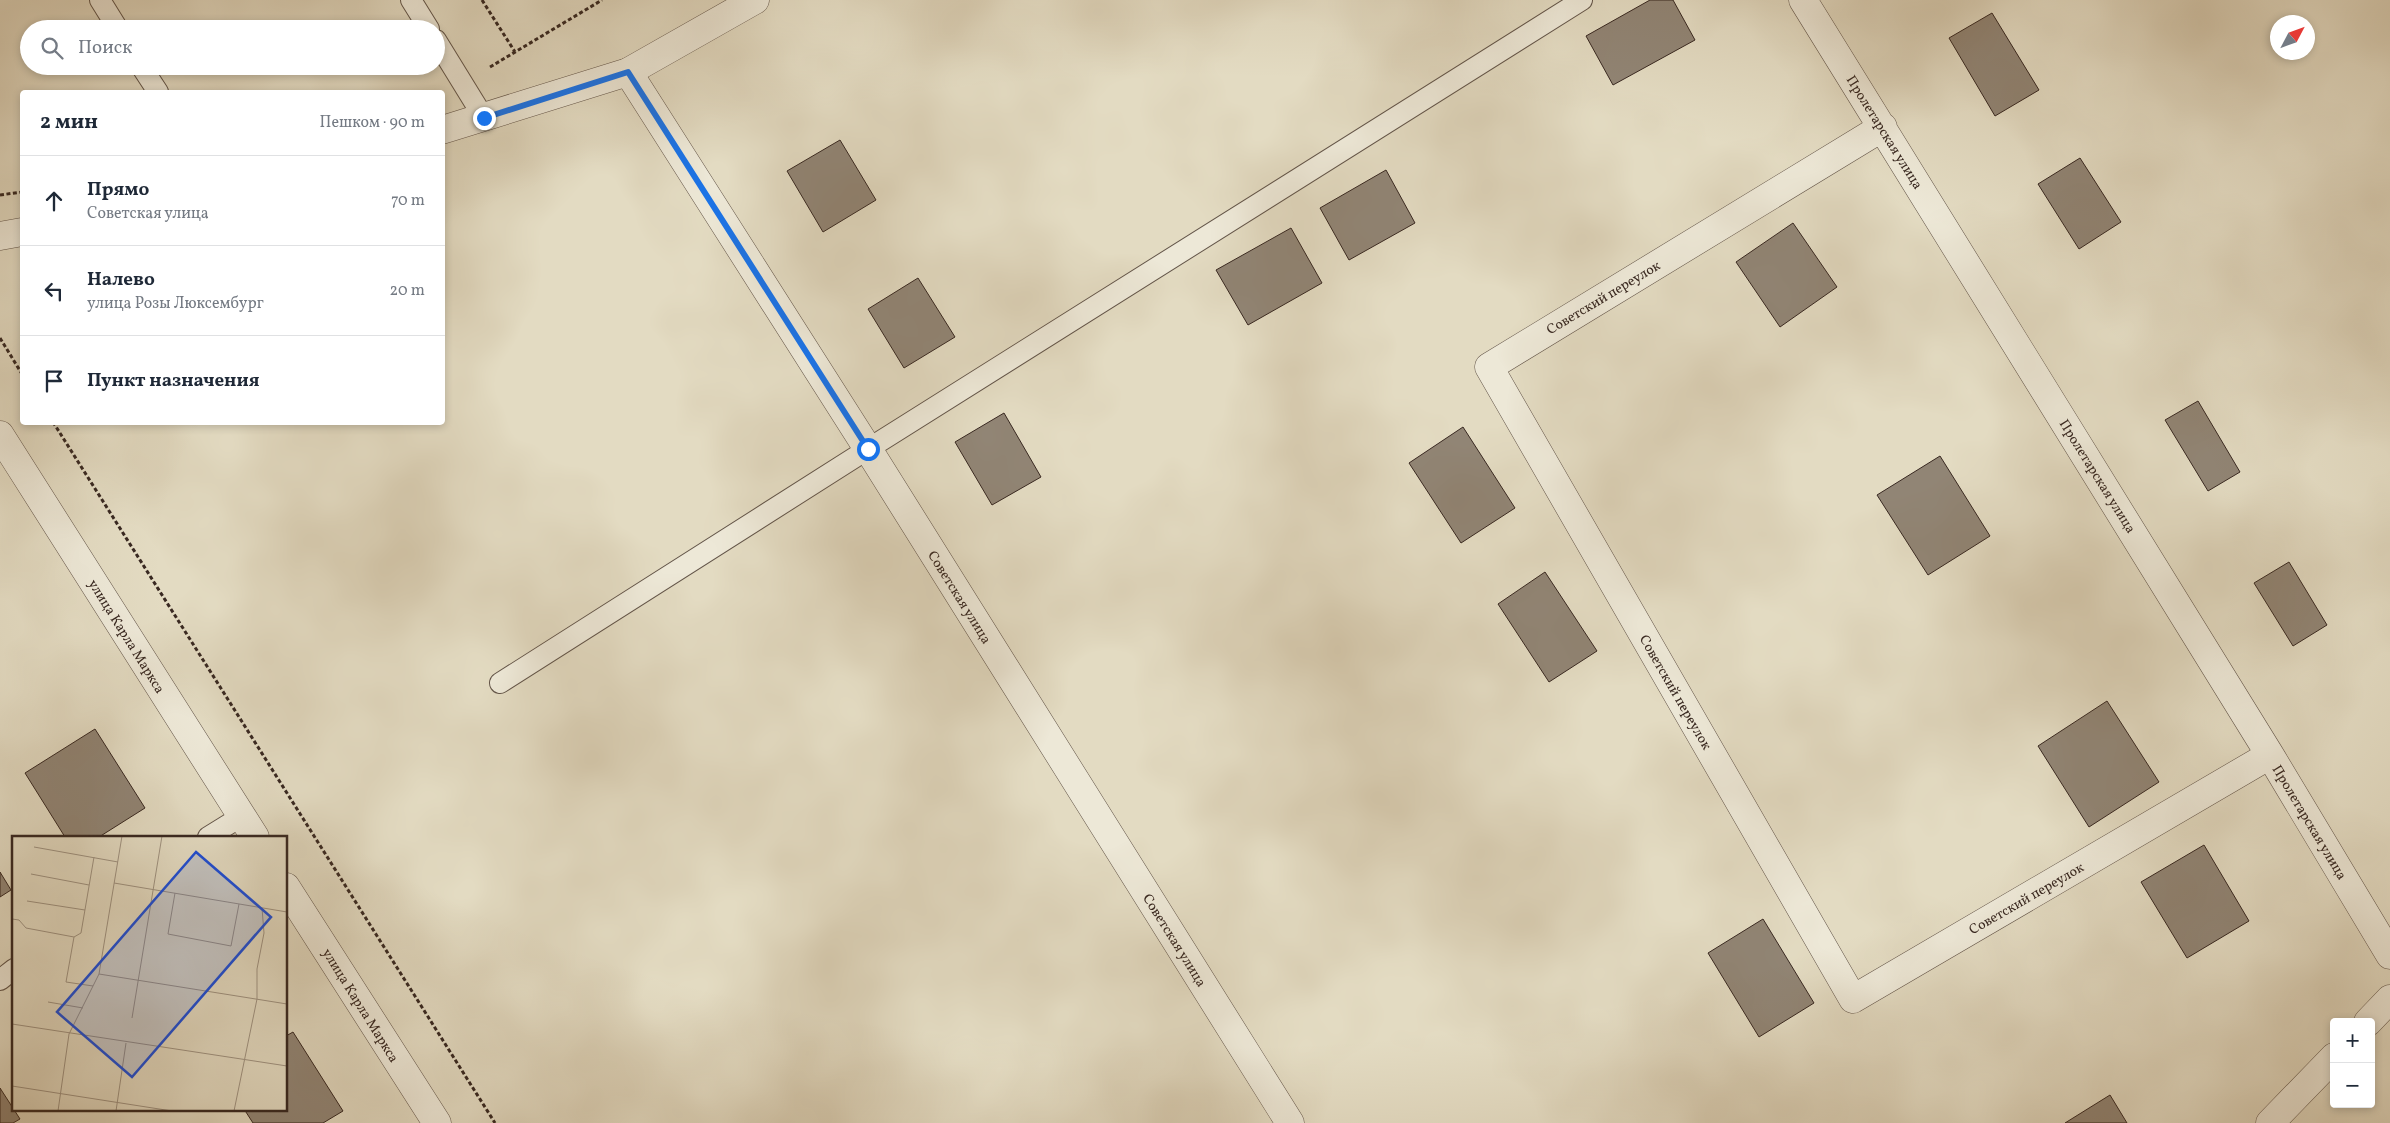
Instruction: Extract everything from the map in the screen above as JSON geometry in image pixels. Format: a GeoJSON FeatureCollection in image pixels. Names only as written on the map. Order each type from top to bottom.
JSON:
{"type":"FeatureCollection","features":[{"type":"Feature","properties":{"kind":"street"},"geometry":{"type":"LineString","coordinates":[[445,129],[628,72],[754,0]]}},
{"type":"Feature","properties":{"kind":"street","name":"Пролетарская улица"},"geometry":{"type":"LineString","coordinates":[[1803,0],[2270,755],[2390,955]]}},
{"type":"Feature","properties":{"kind":"street","name":"Советская улица"},"geometry":{"type":"LineString","coordinates":[[628,72],[868,449],[1290,1123]]}},
{"type":"Feature","properties":{"kind":"street","name":"Советский переулок"},"geometry":{"type":"LineString","coordinates":[[1883,127],[1489,367],[1853,999],[2270,755]]}},
{"type":"Feature","properties":{"kind":"street"},"geometry":{"type":"LineString","coordinates":[[0,236],[20,232]]}},
{"type":"Feature","properties":{"kind":"street","name":"улица Карла Маркса"},"geometry":{"type":"LineString","coordinates":[[0,435],[248,827]]}},
{"type":"Feature","properties":{"kind":"street","name":"улица Карла Маркса"},"geometry":{"type":"LineString","coordinates":[[288,890],[437,1123]]}},
{"type":"Feature","properties":{"kind":"street"},"geometry":{"type":"LineString","coordinates":[[2372,1018],[2390,999]]}},
{"type":"Feature","properties":{"kind":"street"},"geometry":{"type":"LineString","coordinates":[[2270,1123],[2330,1061]]}},
{"type":"Feature","properties":{"kind":"lane"},"geometry":{"type":"LineString","coordinates":[[100,0],[112,20]]}},
{"type":"Feature","properties":{"kind":"lane"},"geometry":{"type":"LineString","coordinates":[[412,0],[424,20]]}},
{"type":"Feature","properties":{"kind":"lane"},"geometry":{"type":"LineString","coordinates":[[500,684],[868,449],[1582,0]]}},
{"type":"Feature","properties":{"kind":"lane"},"geometry":{"type":"LineString","coordinates":[[445,55],[484,118]]}},
{"type":"Feature","properties":{"kind":"lane"},"geometry":{"type":"LineString","coordinates":[[147,75],[157,90]]}},
{"type":"Feature","properties":{"kind":"lane"},"geometry":{"type":"LineString","coordinates":[[212,836],[248,827]]}},
{"type":"Feature","properties":{"kind":"lane"},"geometry":{"type":"LineString","coordinates":[[0,980],[12,971]]}},
{"type":"Feature","properties":{"kind":"path"},"geometry":{"type":"LineString","coordinates":[[482,0],[515,52]]}},
{"type":"Feature","properties":{"kind":"path"},"geometry":{"type":"LineString","coordinates":[[462,83],[602,0]]}},
{"type":"Feature","properties":{"kind":"path"},"geometry":{"type":"LineString","coordinates":[[0,195],[20,192]]}},
{"type":"Feature","properties":{"kind":"path"},"geometry":{"type":"LineString","coordinates":[[0,338],[20,371]]}},
{"type":"Feature","properties":{"kind":"path"},"geometry":{"type":"LineString","coordinates":[[55,425],[494,1123]]}},
{"type":"Feature","properties":{"kind":"building"},"geometry":{"type":"Polygon","coordinates":[[[1650,0],[1673,0],[1695,40],[1613,85],[1586,36],[1650,0]]]}},
{"type":"Feature","properties":{"kind":"building"},"geometry":{"type":"Polygon","coordinates":[[[1992,13],[2039,90],[1995,116],[1949,38],[1992,13]]]}},
{"type":"Feature","properties":{"kind":"building"},"geometry":{"type":"Polygon","coordinates":[[[840,140],[876,200],[823,232],[787,171],[840,140]]]}},
{"type":"Feature","properties":{"kind":"building"},"geometry":{"type":"Polygon","coordinates":[[[2080,158],[2121,222],[2079,249],[2038,184],[2080,158]]]}},
{"type":"Feature","properties":{"kind":"building"},"geometry":{"type":"Polygon","coordinates":[[[1386,170],[1415,223],[1349,260],[1320,208],[1386,170]]]}},
{"type":"Feature","properties":{"kind":"building"},"geometry":{"type":"Polygon","coordinates":[[[1793,223],[1837,287],[1780,327],[1736,262],[1793,223]]]}},
{"type":"Feature","properties":{"kind":"building"},"geometry":{"type":"Polygon","coordinates":[[[1291,228],[1322,283],[1248,325],[1216,270],[1291,228]]]}},
{"type":"Feature","properties":{"kind":"building"},"geometry":{"type":"Polygon","coordinates":[[[918,278],[955,337],[904,368],[868,309],[918,278]]]}},
{"type":"Feature","properties":{"kind":"building"},"geometry":{"type":"Polygon","coordinates":[[[2198,401],[2240,472],[2208,491],[2165,420],[2198,401]]]}},
{"type":"Feature","properties":{"kind":"building"},"geometry":{"type":"Polygon","coordinates":[[[1004,413],[1041,477],[992,505],[955,442],[1004,413]]]}},
{"type":"Feature","properties":{"kind":"building"},"geometry":{"type":"Polygon","coordinates":[[[1463,427],[1515,508],[1461,543],[1409,463],[1463,427]]]}},
{"type":"Feature","properties":{"kind":"building"},"geometry":{"type":"Polygon","coordinates":[[[1940,456],[1990,536],[1928,575],[1877,495],[1940,456]]]}},
{"type":"Feature","properties":{"kind":"building"},"geometry":{"type":"Polygon","coordinates":[[[2289,562],[2327,625],[2293,646],[2254,583],[2289,562]]]}},
{"type":"Feature","properties":{"kind":"building"},"geometry":{"type":"Polygon","coordinates":[[[1545,572],[1597,651],[1549,682],[1498,604],[1545,572]]]}},
{"type":"Feature","properties":{"kind":"building"},"geometry":{"type":"Polygon","coordinates":[[[2107,701],[2159,782],[2089,827],[2038,746],[2107,701]]]}},
{"type":"Feature","properties":{"kind":"building"},"geometry":{"type":"Polygon","coordinates":[[[95,729],[145,808],[101,836],[64,836],[25,773],[95,729]]]}},
{"type":"Feature","properties":{"kind":"building"},"geometry":{"type":"Polygon","coordinates":[[[2204,845],[2249,921],[2187,958],[2141,882],[2204,845]]]}},
{"type":"Feature","properties":{"kind":"building"},"geometry":{"type":"Polygon","coordinates":[[[0,872],[11,890],[0,897],[0,872]]]}},
{"type":"Feature","properties":{"kind":"building"},"geometry":{"type":"Polygon","coordinates":[[[1763,919],[1814,1003],[1759,1037],[1708,953],[1763,919]]]}},
{"type":"Feature","properties":{"kind":"building"},"geometry":{"type":"Polygon","coordinates":[[[293,1032],[343,1111],[323,1123],[253,1123],[245,1110],[288,1110],[288,1035],[293,1032]]]}},
{"type":"Feature","properties":{"kind":"building"},"geometry":{"type":"Polygon","coordinates":[[[0,1088],[12,1107],[12,1110],[14,1110],[20,1119],[13,1123],[0,1123],[0,1088]]]}},
{"type":"Feature","properties":{"kind":"building"},"geometry":{"type":"Polygon","coordinates":[[[2110,1095],[2127,1123],[2065,1123],[2110,1095]]]}},
{"type":"Feature","properties":{"kind":"route"},"geometry":{"type":"LineString","coordinates":[[484,118],[628,72],[868,449]]}}]}
